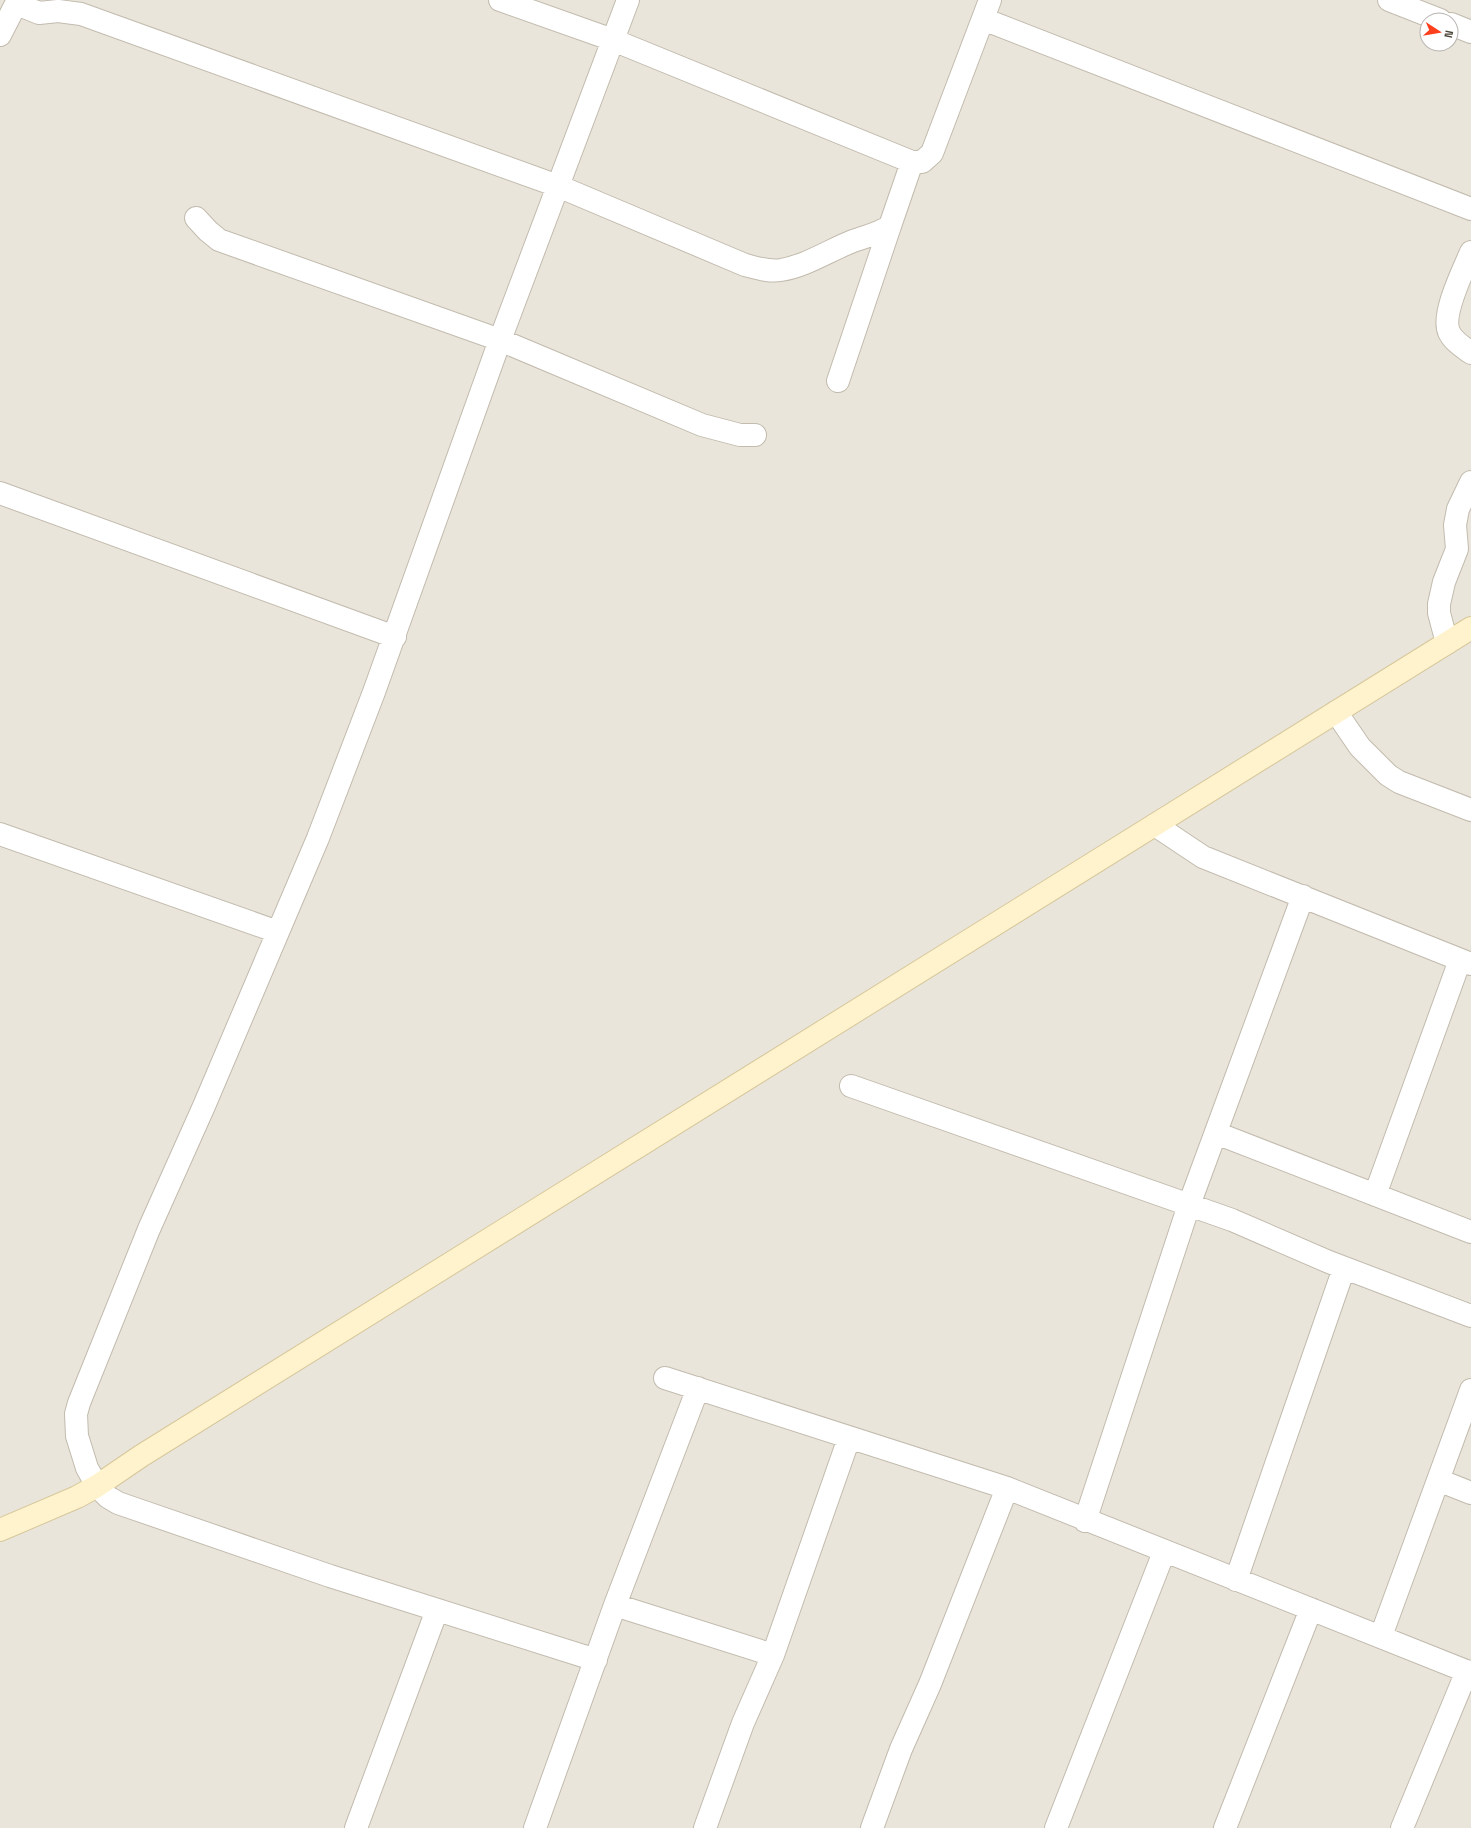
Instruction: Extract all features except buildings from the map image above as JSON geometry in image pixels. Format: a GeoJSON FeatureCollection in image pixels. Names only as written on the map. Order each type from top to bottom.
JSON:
{"type":"FeatureCollection","features":[{"type":"Feature","properties":{"kind":"main road"},"geometry":{"type":"LineString","coordinates":[[0,1530],[77,1497],[97,1486],[148,1452],[1471,628]]}},
{"type":"Feature","properties":{"kind":"street"},"geometry":{"type":"LineString","coordinates":[[500,0],[613,40],[912,162],[922,162],[932,153],[987,9],[1471,209]]}},
{"type":"Feature","properties":{"kind":"street"},"geometry":{"type":"LineString","coordinates":[[596,1660],[330,1576],[129,1507],[108,1497],[97,1486],[87,1468],[80,1449],[76,1426],[79,1403],[149,1229],[204,1106],[318,838],[395,636],[500,340],[628,0]]}},
{"type":"Feature","properties":{"kind":"street"},"geometry":{"type":"LineString","coordinates":[[1389,0],[1420,12]]}},
{"type":"Feature","properties":{"kind":"street"},"geometry":{"type":"LineString","coordinates":[[0,35],[18,2],[39,13],[58,11],[82,14],[558,186],[745,265],[771,271],[794,266],[854,240],[883,231],[890,226]]}},
{"type":"Feature","properties":{"kind":"street"},"geometry":{"type":"LineString","coordinates":[[1459,27],[1471,32]]}},
{"type":"Feature","properties":{"kind":"street"},"geometry":{"type":"LineString","coordinates":[[838,382],[912,162]]}},
{"type":"Feature","properties":{"kind":"street"},"geometry":{"type":"LineString","coordinates":[[196,218],[219,240],[500,340],[702,425],[740,435],[755,435]]}},
{"type":"Feature","properties":{"kind":"street"},"geometry":{"type":"LineString","coordinates":[[1471,252],[1450,306],[1448,332],[1457,342],[1471,353]]}},
{"type":"Feature","properties":{"kind":"street"},"geometry":{"type":"LineString","coordinates":[[1447,643],[1438,604],[1444,582],[1457,549],[1455,525],[1458,509],[1471,482]]}},
{"type":"Feature","properties":{"kind":"street"},"geometry":{"type":"LineString","coordinates":[[0,492],[395,636]]}},
{"type":"Feature","properties":{"kind":"street"},"geometry":{"type":"LineString","coordinates":[[1336,712],[1360,747],[1388,775],[1399,782],[1471,810]]}},
{"type":"Feature","properties":{"kind":"street"},"geometry":{"type":"LineString","coordinates":[[1154,825],[1203,857],[1466,962],[1375,1195]]}},
{"type":"Feature","properties":{"kind":"street"},"geometry":{"type":"LineString","coordinates":[[0,834],[278,932]]}},
{"type":"Feature","properties":{"kind":"street"},"geometry":{"type":"LineString","coordinates":[[1084,1521],[1189,1205],[1303,896]]}},
{"type":"Feature","properties":{"kind":"street"},"geometry":{"type":"LineString","coordinates":[[851,1086],[1232,1220],[1344,1268],[1471,1316]]}},
{"type":"Feature","properties":{"kind":"street"},"geometry":{"type":"LineString","coordinates":[[1216,1133],[1471,1232]]}},
{"type":"Feature","properties":{"kind":"street"},"geometry":{"type":"LineString","coordinates":[[1236,1580],[1344,1268]]}},
{"type":"Feature","properties":{"kind":"street"},"geometry":{"type":"LineString","coordinates":[[666,1378],[1007,1488],[1084,1521],[1381,1636],[1469,1672],[1402,1828]]}},
{"type":"Feature","properties":{"kind":"street"},"geometry":{"type":"LineString","coordinates":[[535,1828],[615,1606],[698,1388]]}},
{"type":"Feature","properties":{"kind":"street"},"geometry":{"type":"LineString","coordinates":[[1381,1636],[1471,1390]]}},
{"type":"Feature","properties":{"kind":"street"},"geometry":{"type":"LineString","coordinates":[[705,1828],[743,1723],[773,1655],[849,1438]]}},
{"type":"Feature","properties":{"kind":"street"},"geometry":{"type":"LineString","coordinates":[[1438,1480],[1471,1493]]}},
{"type":"Feature","properties":{"kind":"street"},"geometry":{"type":"LineString","coordinates":[[872,1828],[901,1750],[930,1684],[1007,1488]]}},
{"type":"Feature","properties":{"kind":"street"},"geometry":{"type":"LineString","coordinates":[[1056,1828],[1164,1552]]}},
{"type":"Feature","properties":{"kind":"street"},"geometry":{"type":"LineString","coordinates":[[615,1606],[773,1655]]}},
{"type":"Feature","properties":{"kind":"street"},"geometry":{"type":"LineString","coordinates":[[1225,1828],[1311,1609]]}},
{"type":"Feature","properties":{"kind":"street"},"geometry":{"type":"LineString","coordinates":[[356,1828],[437,1610]]}},
{"type":"Feature","properties":{"kind":"shaded area"},"geometry":{"type":"Polygon","coordinates":[[[0,0],[1471,0],[1471,1828],[0,1828],[0,0]]]}}]}
